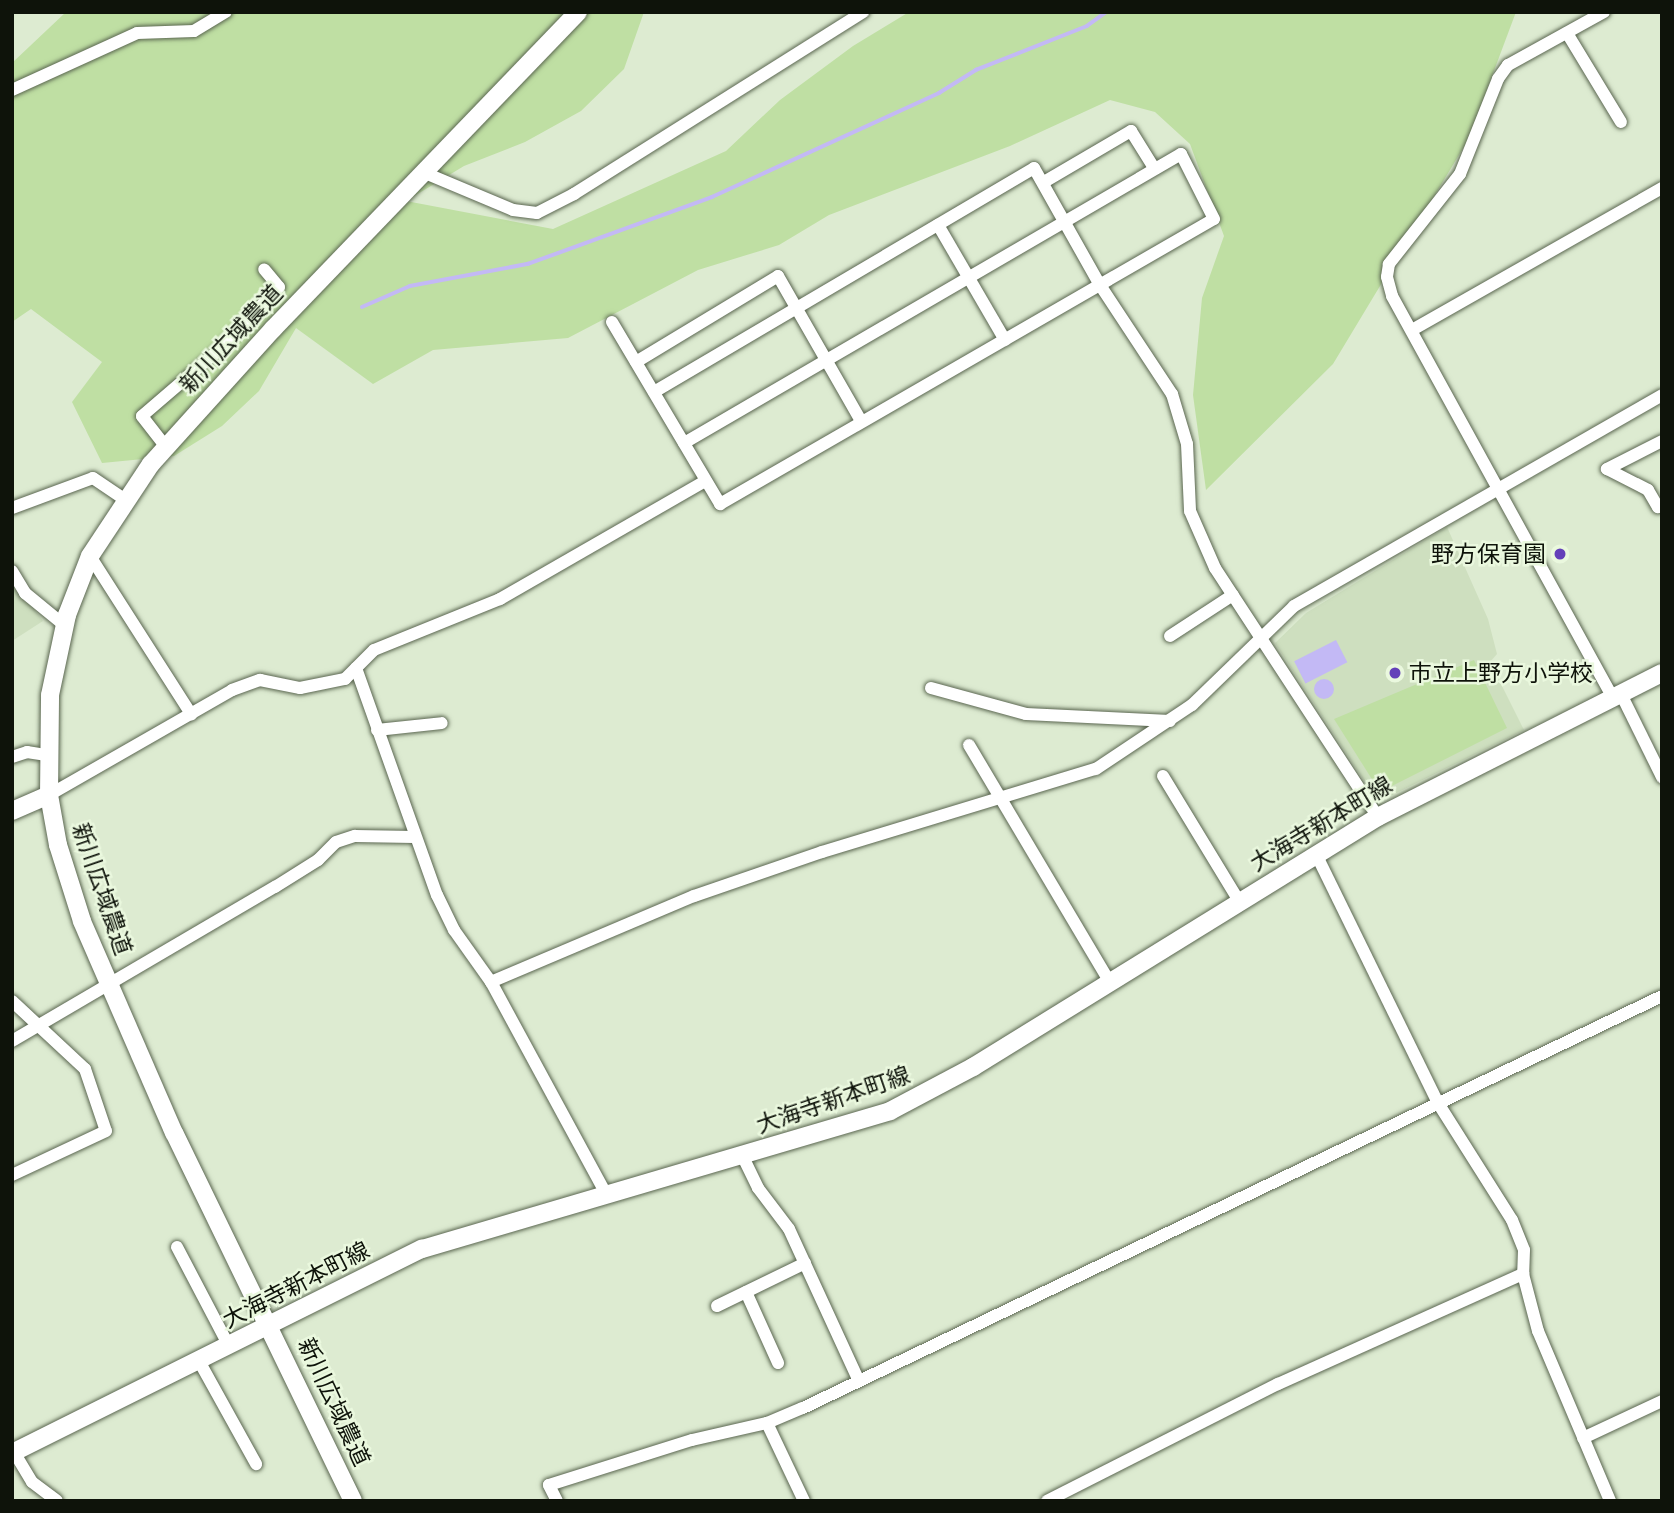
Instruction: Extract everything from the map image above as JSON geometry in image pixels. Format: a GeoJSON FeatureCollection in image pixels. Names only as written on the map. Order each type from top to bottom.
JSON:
{"type":"FeatureCollection","features":[{"type":"Feature","properties":{"kind":"main road","name":"新川広域農道"},"geometry":{"type":"LineString","coordinates":[[353,1501],[174,1133],[74,896],[58,845],[49,795],[47,755],[50,695],[64,625],[90,556],[124,499],[166,447],[578,12]]}},
{"type":"Feature","properties":{"kind":"main road","name":"大海寺新本町線"},"geometry":{"type":"LineString","coordinates":[[13,1452],[422,1249],[606,1194],[743,1157],[890,1111],[937,1088],[1378,817],[1662,673]]}},
{"type":"Feature","properties":{"kind":"main road"},"geometry":{"type":"LineString","coordinates":[[12,811],[49,795]]}},
{"type":"Feature","properties":{"kind":"street"},"geometry":{"type":"LineString","coordinates":[[12,90],[137,33],[194,31],[226,12]]}},
{"type":"Feature","properties":{"kind":"street"},"geometry":{"type":"LineString","coordinates":[[425,173],[513,209],[537,213],[574,194],[863,12]]}},
{"type":"Feature","properties":{"kind":"street"},"geometry":{"type":"LineString","coordinates":[[1604,12],[1508,65],[1498,79],[1460,174],[1389,264],[1392,296],[1662,777]]}},
{"type":"Feature","properties":{"kind":"street"},"geometry":{"type":"LineString","coordinates":[[1567,33],[1621,122]]}},
{"type":"Feature","properties":{"kind":"street"},"geometry":{"type":"LineString","coordinates":[[1044,182],[1131,131],[1154,168]]}},
{"type":"Feature","properties":{"kind":"street"},"geometry":{"type":"LineString","coordinates":[[612,322],[720,504],[1214,219],[1181,154],[684,443]]}},
{"type":"Feature","properties":{"kind":"street"},"geometry":{"type":"LineString","coordinates":[[654,392],[1034,168],[1100,285],[1172,394],[1187,444],[1190,510],[1200,540],[1378,817]]}},
{"type":"Feature","properties":{"kind":"street"},"geometry":{"type":"LineString","coordinates":[[1412,330],[1662,188]]}},
{"type":"Feature","properties":{"kind":"street"},"geometry":{"type":"LineString","coordinates":[[938,225],[1005,340]]}},
{"type":"Feature","properties":{"kind":"street"},"geometry":{"type":"LineString","coordinates":[[166,447],[142,416],[220,348],[279,287],[264,269]]}},
{"type":"Feature","properties":{"kind":"street"},"geometry":{"type":"LineString","coordinates":[[636,362],[778,276],[861,421]]}},
{"type":"Feature","properties":{"kind":"street"},"geometry":{"type":"LineString","coordinates":[[491,982],[694,896],[1096,769],[1170,721],[1316,592],[1662,395]]}},
{"type":"Feature","properties":{"kind":"street"},"geometry":{"type":"LineString","coordinates":[[1662,441],[1607,469],[1648,490],[1658,507],[1662,506]]}},
{"type":"Feature","properties":{"kind":"street"},"geometry":{"type":"LineString","coordinates":[[12,508],[93,478],[124,499]]}},
{"type":"Feature","properties":{"kind":"street"},"geometry":{"type":"LineString","coordinates":[[49,795],[191,714],[260,680],[299,688],[345,679],[374,650],[500,599],[705,481]]}},
{"type":"Feature","properties":{"kind":"street"},"geometry":{"type":"LineString","coordinates":[[90,556],[191,714]]}},
{"type":"Feature","properties":{"kind":"street"},"geometry":{"type":"LineString","coordinates":[[12,571],[25,593],[64,625]]}},
{"type":"Feature","properties":{"kind":"street"},"geometry":{"type":"LineString","coordinates":[[1170,636],[1233,595]]}},
{"type":"Feature","properties":{"kind":"street"},"geometry":{"type":"LineString","coordinates":[[356,668],[414,837],[454,930],[491,982],[606,1194]]}},
{"type":"Feature","properties":{"kind":"street"},"geometry":{"type":"LineString","coordinates":[[931,688],[1026,714],[1170,721]]}},
{"type":"Feature","properties":{"kind":"street"},"geometry":{"type":"LineString","coordinates":[[377,730],[442,723]]}},
{"type":"Feature","properties":{"kind":"street"},"geometry":{"type":"LineString","coordinates":[[969,745],[997,799],[1110,982]]}},
{"type":"Feature","properties":{"kind":"street"},"geometry":{"type":"LineString","coordinates":[[12,757],[27,752],[47,755]]}},
{"type":"Feature","properties":{"kind":"street"},"geometry":{"type":"LineString","coordinates":[[1163,776],[1211,851],[1216,871],[1239,901]]}},
{"type":"Feature","properties":{"kind":"street"},"geometry":{"type":"LineString","coordinates":[[12,1041],[318,860],[336,842],[355,836],[414,837]]}},
{"type":"Feature","properties":{"kind":"street"},"geometry":{"type":"LineString","coordinates":[[1316,854],[1438,1103],[1513,1220],[1524,1250],[1523,1274],[1538,1331],[1610,1501]]}},
{"type":"Feature","properties":{"kind":"street"},"geometry":{"type":"LineString","coordinates":[[557,1501],[549,1485],[692,1440],[767,1423],[1662,996]]}},
{"type":"Feature","properties":{"kind":"street"},"geometry":{"type":"LineString","coordinates":[[12,1001],[85,1069],[106,1131],[12,1175]]}},
{"type":"Feature","properties":{"kind":"street"},"geometry":{"type":"LineString","coordinates":[[743,1157],[758,1188],[789,1229],[859,1381]]}},
{"type":"Feature","properties":{"kind":"street"},"geometry":{"type":"LineString","coordinates":[[177,1247],[229,1346]]}},
{"type":"Feature","properties":{"kind":"street"},"geometry":{"type":"LineString","coordinates":[[717,1306],[805,1263]]}},
{"type":"Feature","properties":{"kind":"street"},"geometry":{"type":"LineString","coordinates":[[1047,1501],[1278,1384],[1523,1274]]}},
{"type":"Feature","properties":{"kind":"street"},"geometry":{"type":"LineString","coordinates":[[746,1292],[778,1363]]}},
{"type":"Feature","properties":{"kind":"street"},"geometry":{"type":"LineString","coordinates":[[199,1361],[256,1464]]}},
{"type":"Feature","properties":{"kind":"street"},"geometry":{"type":"LineString","coordinates":[[1583,1438],[1662,1401]]}},
{"type":"Feature","properties":{"kind":"street"},"geometry":{"type":"LineString","coordinates":[[767,1423],[804,1501]]}},
{"type":"Feature","properties":{"kind":"street"},"geometry":{"type":"LineString","coordinates":[[13,1452],[32,1482],[57,1501]]}},
{"type":"Feature","properties":{"kind":"shaded area","name":"市立上野方小学校"},"geometry":{"type":"Polygon","coordinates":[[[1447,527],[1488,619],[1497,654],[1490,662],[1524,730],[1378,802],[1275,643],[1306,613],[1447,527]]]}},
{"type":"Feature","properties":{"kind":"shaded area"},"geometry":{"type":"Polygon","coordinates":[[[12,580],[43,621],[12,641],[12,580]]]}},
{"type":"Feature","properties":{"kind":"shaded area"},"geometry":{"type":"Polygon","coordinates":[[[1336,640],[1347,662],[1305,684],[1294,661],[1336,640]]]}},
{"type":"Feature","properties":{"kind":"shaded area"},"geometry":{"type":"Polygon","coordinates":[[[1324,679],[1331,682],[1334,689],[1331,696],[1324,699],[1317,696],[1314,689],[1317,682],[1324,679]]]}},
{"type":"Feature","properties":{"kind":"green space"},"geometry":{"type":"Polygon","coordinates":[[[66,12],[644,12],[624,69],[581,111],[525,142],[464,166],[406,201],[553,229],[726,151],[780,100],[853,46],[909,12],[1516,12],[1468,140],[1333,364],[1206,490],[1193,395],[1202,298],[1224,236],[1190,144],[1155,112],[1110,100],[1010,146],[829,215],[779,245],[698,270],[568,338],[433,350],[373,384],[296,328],[259,391],[222,426],[174,456],[102,463],[72,402],[102,362],[31,309],[12,322],[12,63],[66,12]]]}},
{"type":"Feature","properties":{"kind":"green space"},"geometry":{"type":"Polygon","coordinates":[[[1474,660],[1507,728],[1380,792],[1334,719],[1474,660]]]}},
{"type":"Feature","properties":{"kind":"waterway"},"geometry":{"type":"LineString","coordinates":[[362,307],[410,286],[528,264],[712,197],[939,93],[976,70],[1087,26],[1106,12]]}},
{"type":"Feature","properties":{"kind":"place","name":"野方保育園"},"geometry":{"type":"Point","coordinates":[1560,554]}},
{"type":"Feature","properties":{"kind":"place","name":"市立上野方小学校"},"geometry":{"type":"Point","coordinates":[1395,673]}}]}
